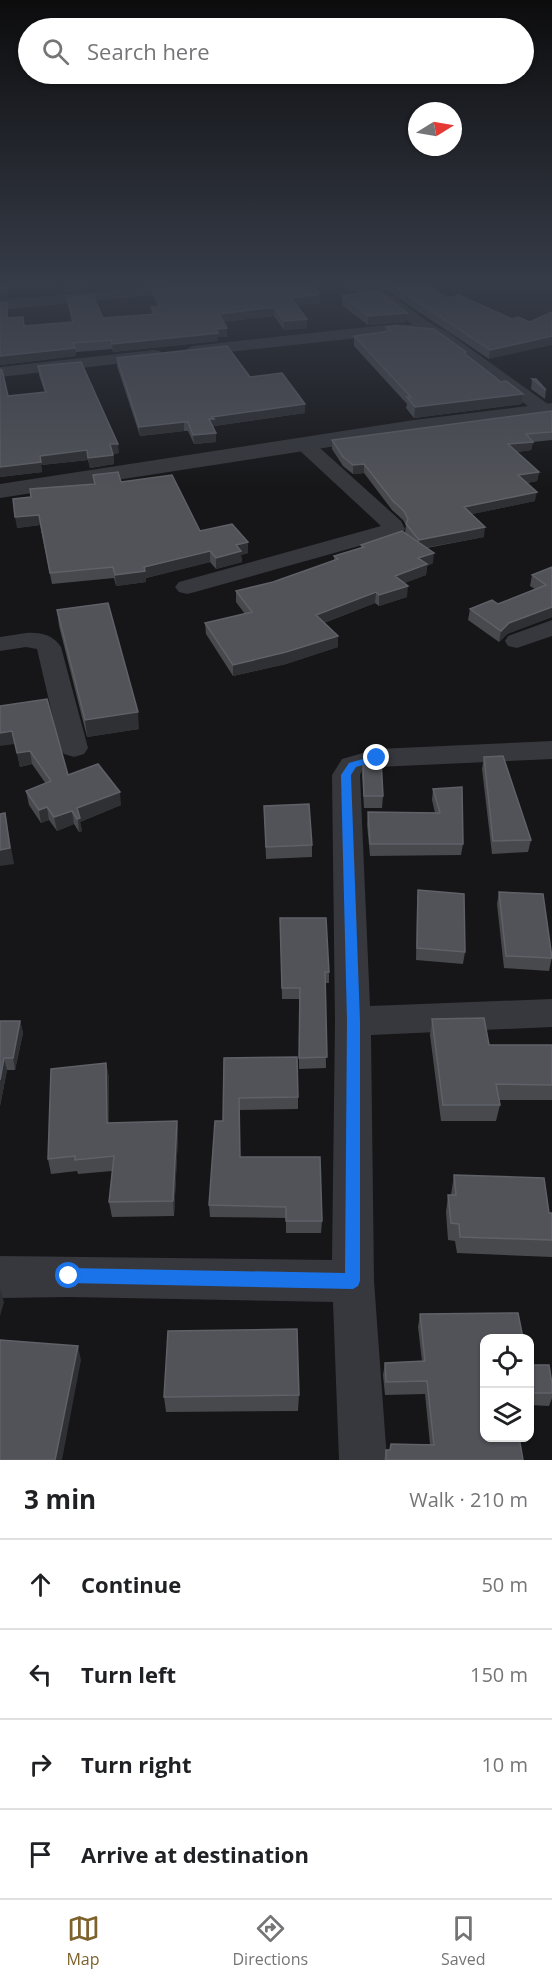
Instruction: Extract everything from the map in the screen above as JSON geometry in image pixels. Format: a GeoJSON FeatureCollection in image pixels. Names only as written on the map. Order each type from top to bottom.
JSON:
{"type":"FeatureCollection","features":[{"type":"Feature","properties":{"kind":"street"},"geometry":{"type":"LineString","coordinates":[[0,372],[173,353]]}},
{"type":"Feature","properties":{"kind":"street"},"geometry":{"type":"LineString","coordinates":[[467,353],[549,411]]}},
{"type":"Feature","properties":{"kind":"street"},"geometry":{"type":"LineString","coordinates":[[0,491],[414,427],[549,411]]}},
{"type":"Feature","properties":{"kind":"street"},"geometry":{"type":"LineString","coordinates":[[187,587],[394,529],[304,444]]}},
{"type":"Feature","properties":{"kind":"street"},"geometry":{"type":"LineString","coordinates":[[517,641],[552,627]]}},
{"type":"Feature","properties":{"kind":"street"},"geometry":{"type":"LineString","coordinates":[[0,645],[37,639],[46,642],[74,748]]}},
{"type":"Feature","properties":{"kind":"street"},"geometry":{"type":"LineString","coordinates":[[363,1460],[353,1281],[353,1021],[346,775],[352,765],[377,758],[552,750]]}},
{"type":"Feature","properties":{"kind":"street"},"geometry":{"type":"LineString","coordinates":[[353,1021],[552,1013]]}},
{"type":"Feature","properties":{"kind":"street"},"geometry":{"type":"LineString","coordinates":[[0,1277],[353,1281]]}},
{"type":"Feature","properties":{"kind":"building"},"geometry":{"type":"Polygon","coordinates":[[[0,353],[27,353],[0,356],[0,353]]]}},
{"type":"Feature","properties":{"kind":"building"},"geometry":{"type":"Polygon","coordinates":[[[162,353],[232,353],[250,377],[282,373],[305,404],[212,417],[214,419],[209,419],[216,433],[193,435],[188,422],[139,427],[117,358],[162,353]]]}},
{"type":"Feature","properties":{"kind":"building"},"geometry":{"type":"Polygon","coordinates":[[[370,353],[464,353],[501,382],[506,381],[523,394],[415,407],[407,397],[411,397],[370,353]]]}},
{"type":"Feature","properties":{"kind":"building"},"geometry":{"type":"Polygon","coordinates":[[[81,362],[118,444],[110,444],[113,455],[88,458],[87,450],[40,456],[41,462],[0,467],[0,369],[8,396],[46,392],[38,366],[81,362]]]}},
{"type":"Feature","properties":{"kind":"building"},"geometry":{"type":"Polygon","coordinates":[[[552,411],[552,432],[526,434],[533,442],[508,444],[539,472],[518,475],[537,492],[464,507],[485,527],[419,540],[406,524],[408,519],[404,511],[393,501],[364,464],[353,465],[343,457],[332,440],[552,411]]]}},
{"type":"Feature","properties":{"kind":"building"},"geometry":{"type":"Polygon","coordinates":[[[118,472],[121,482],[172,475],[200,531],[232,524],[248,542],[236,545],[241,551],[216,558],[210,551],[144,567],[145,571],[115,575],[113,567],[50,573],[39,515],[15,517],[13,499],[31,497],[30,489],[95,484],[93,475],[118,472]]]}},
{"type":"Feature","properties":{"kind":"building"},"geometry":{"type":"Polygon","coordinates":[[[402,531],[434,553],[418,558],[427,564],[395,576],[408,586],[379,595],[376,592],[316,615],[338,636],[233,665],[205,623],[252,612],[236,591],[273,582],[338,559],[334,556],[364,547],[361,545],[402,531]]]}},
{"type":"Feature","properties":{"kind":"building"},"geometry":{"type":"Polygon","coordinates":[[[552,567],[552,607],[509,623],[501,631],[470,609],[492,600],[498,604],[546,585],[532,575],[552,567]]]}},
{"type":"Feature","properties":{"kind":"building"},"geometry":{"type":"Polygon","coordinates":[[[108,603],[138,712],[85,720],[57,610],[108,603]]]}},
{"type":"Feature","properties":{"kind":"building"},"geometry":{"type":"Polygon","coordinates":[[[47,699],[68,775],[98,764],[120,792],[77,808],[80,818],[77,819],[72,811],[54,817],[47,807],[39,810],[26,791],[51,781],[30,751],[17,753],[12,731],[0,733],[0,706],[47,699]]]}},
{"type":"Feature","properties":{"kind":"building"},"geometry":{"type":"Polygon","coordinates":[[[503,756],[531,840],[493,841],[484,757],[503,756]]]}},
{"type":"Feature","properties":{"kind":"building"},"geometry":{"type":"Polygon","coordinates":[[[372,759],[381,759],[383,796],[364,796],[363,763],[372,759]]]}},
{"type":"Feature","properties":{"kind":"building"},"geometry":{"type":"Polygon","coordinates":[[[462,787],[463,844],[370,844],[368,812],[440,813],[433,789],[462,787]]]}},
{"type":"Feature","properties":{"kind":"building"},"geometry":{"type":"Polygon","coordinates":[[[309,804],[312,845],[266,847],[264,806],[309,804]]]}},
{"type":"Feature","properties":{"kind":"building"},"geometry":{"type":"Polygon","coordinates":[[[5,813],[10,848],[0,850],[0,814],[5,813]]]}},
{"type":"Feature","properties":{"kind":"building"},"geometry":{"type":"Polygon","coordinates":[[[418,890],[464,894],[465,952],[417,948],[418,890]]]}},
{"type":"Feature","properties":{"kind":"building"},"geometry":{"type":"Polygon","coordinates":[[[499,892],[543,894],[552,958],[506,956],[499,892]]]}},
{"type":"Feature","properties":{"kind":"building"},"geometry":{"type":"Polygon","coordinates":[[[280,918],[326,918],[329,972],[325,972],[327,1057],[299,1058],[300,988],[282,988],[280,918]]]}},
{"type":"Feature","properties":{"kind":"building"},"geometry":{"type":"Polygon","coordinates":[[[484,1018],[489,1045],[552,1045],[552,1085],[496,1084],[500,1105],[443,1105],[432,1019],[484,1018]]]}},
{"type":"Feature","properties":{"kind":"building"},"geometry":{"type":"Polygon","coordinates":[[[0,1021],[20,1021],[13,1058],[4,1058],[0,1080],[0,1021]]]}},
{"type":"Feature","properties":{"kind":"building"},"geometry":{"type":"Polygon","coordinates":[[[297,1057],[298,1097],[239,1098],[240,1157],[320,1157],[322,1221],[286,1221],[286,1207],[209,1205],[215,1121],[223,1121],[224,1058],[297,1057]]]}},
{"type":"Feature","properties":{"kind":"building"},"geometry":{"type":"Polygon","coordinates":[[[106,1063],[107,1123],[177,1121],[173,1201],[109,1202],[114,1156],[75,1160],[75,1156],[48,1159],[51,1069],[106,1063]]]}},
{"type":"Feature","properties":{"kind":"building"},"geometry":{"type":"Polygon","coordinates":[[[454,1175],[544,1178],[549,1213],[552,1213],[552,1240],[460,1237],[459,1224],[451,1223],[448,1195],[456,1195],[454,1175]]]}},
{"type":"Feature","properties":{"kind":"building"},"geometry":{"type":"Polygon","coordinates":[[[518,1313],[522,1334],[480,1334],[480,1442],[520,1442],[523,1460],[386,1460],[386,1450],[390,1450],[391,1444],[434,1445],[427,1381],[386,1382],[385,1363],[425,1361],[420,1314],[518,1313]]]}},
{"type":"Feature","properties":{"kind":"building"},"geometry":{"type":"Polygon","coordinates":[[[297,1329],[299,1395],[164,1397],[168,1331],[297,1329]]]}},
{"type":"Feature","properties":{"kind":"building"},"geometry":{"type":"Polygon","coordinates":[[[0,1340],[78,1346],[55,1460],[0,1460],[0,1340]]]}},
{"type":"Feature","properties":{"kind":"building"},"geometry":{"type":"Polygon","coordinates":[[[534,1365],[549,1365],[552,1393],[534,1393],[534,1365]]]}},
{"type":"Feature","properties":{"kind":"route"},"geometry":{"type":"LineString","coordinates":[[69,1276],[353,1281],[353,1021],[346,775],[352,765],[377,758]]}}]}
